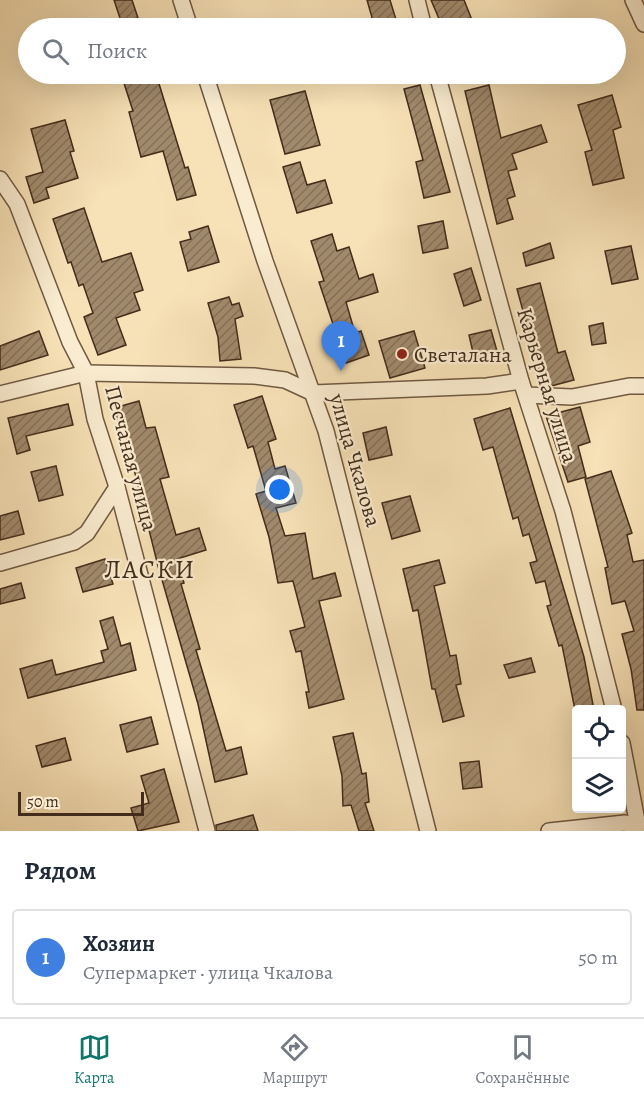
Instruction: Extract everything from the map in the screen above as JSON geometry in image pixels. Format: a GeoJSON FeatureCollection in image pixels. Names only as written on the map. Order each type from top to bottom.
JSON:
{"type":"FeatureCollection","features":[{"type":"Feature","properties":{"kind":"street"},"geometry":{"type":"LineString","coordinates":[[181,0],[187,18]]}},
{"type":"Feature","properties":{"kind":"street"},"geometry":{"type":"LineString","coordinates":[[417,0],[422,18]]}},
{"type":"Feature","properties":{"kind":"street"},"geometry":{"type":"LineString","coordinates":[[633,0],[644,24]]}},
{"type":"Feature","properties":{"kind":"street","name":"улица Чкалова"},"geometry":{"type":"LineString","coordinates":[[208,84],[265,261],[313,393],[339,478],[428,831]]}},
{"type":"Feature","properties":{"kind":"street","name":"Карьерная улица"},"geometry":{"type":"LineString","coordinates":[[440,84],[524,388],[564,511],[613,705]]}},
{"type":"Feature","properties":{"kind":"street","name":"Песчаная улица"},"geometry":{"type":"LineString","coordinates":[[0,179],[21,213],[70,342],[86,373],[95,418],[117,487],[207,831]]}},
{"type":"Feature","properties":{"kind":"street"},"geometry":{"type":"LineString","coordinates":[[0,394],[86,373],[254,376],[285,380],[313,393],[487,386],[524,388],[572,397],[629,386],[644,387]]}},
{"type":"Feature","properties":{"kind":"street"},"geometry":{"type":"LineString","coordinates":[[0,563],[74,542],[87,532],[117,487]]}},
{"type":"Feature","properties":{"kind":"street"},"geometry":{"type":"LineString","coordinates":[[625,759],[641,829]]}},
{"type":"Feature","properties":{"kind":"street"},"geometry":{"type":"LineString","coordinates":[[549,831],[625,823],[641,829]]}},
{"type":"Feature","properties":{"kind":"building"},"geometry":{"type":"Polygon","coordinates":[[[114,0],[132,0],[138,18],[120,18],[114,0]]]}},
{"type":"Feature","properties":{"kind":"building"},"geometry":{"type":"Polygon","coordinates":[[[367,0],[390,0],[395,18],[372,18],[367,0]]]}},
{"type":"Feature","properties":{"kind":"building"},"geometry":{"type":"Polygon","coordinates":[[[431,0],[464,0],[471,18],[439,18],[431,0]]]}},
{"type":"Feature","properties":{"kind":"building"},"geometry":{"type":"Polygon","coordinates":[[[124,84],[159,84],[185,168],[188,167],[196,195],[177,200],[163,151],[141,157],[129,112],[133,111],[124,84]]]}},
{"type":"Feature","properties":{"kind":"building"},"geometry":{"type":"Polygon","coordinates":[[[420,85],[450,192],[424,198],[416,162],[423,160],[404,89],[420,85]]]}},
{"type":"Feature","properties":{"kind":"building"},"geometry":{"type":"Polygon","coordinates":[[[489,85],[501,138],[541,125],[547,142],[512,154],[517,169],[508,171],[515,196],[507,199],[513,219],[497,224],[465,91],[489,85]]]}},
{"type":"Feature","properties":{"kind":"building"},"geometry":{"type":"Polygon","coordinates":[[[305,91],[320,145],[285,154],[270,100],[305,91]]]}},
{"type":"Feature","properties":{"kind":"building"},"geometry":{"type":"Polygon","coordinates":[[[612,95],[621,127],[613,130],[624,178],[593,185],[585,152],[592,150],[578,105],[612,95]]]}},
{"type":"Feature","properties":{"kind":"building"},"geometry":{"type":"Polygon","coordinates":[[[65,120],[74,151],[70,152],[78,178],[46,188],[49,198],[34,203],[26,177],[43,172],[31,129],[65,120]]]}},
{"type":"Feature","properties":{"kind":"building"},"geometry":{"type":"Polygon","coordinates":[[[300,162],[307,185],[325,180],[332,203],[297,213],[283,167],[300,162]]]}},
{"type":"Feature","properties":{"kind":"building"},"geometry":{"type":"Polygon","coordinates":[[[84,208],[102,262],[131,253],[143,290],[134,293],[140,310],[116,318],[126,345],[98,355],[84,317],[93,313],[83,284],[79,286],[71,262],[68,263],[53,219],[84,208]]]}},
{"type":"Feature","properties":{"kind":"building"},"geometry":{"type":"Polygon","coordinates":[[[443,221],[448,248],[423,253],[418,226],[443,221]]]}},
{"type":"Feature","properties":{"kind":"building"},"geometry":{"type":"Polygon","coordinates":[[[208,226],[219,262],[188,271],[180,242],[191,239],[189,232],[208,226]]]}},
{"type":"Feature","properties":{"kind":"building"},"geometry":{"type":"Polygon","coordinates":[[[332,234],[337,251],[349,247],[359,279],[373,274],[378,292],[346,302],[355,333],[361,331],[369,355],[346,363],[319,282],[324,281],[311,241],[332,234]]]}},
{"type":"Feature","properties":{"kind":"building"},"geometry":{"type":"Polygon","coordinates":[[[550,243],[554,258],[526,266],[523,253],[550,243]]]}},
{"type":"Feature","properties":{"kind":"building"},"geometry":{"type":"Polygon","coordinates":[[[631,246],[638,279],[612,284],[605,251],[631,246]]]}},
{"type":"Feature","properties":{"kind":"building"},"geometry":{"type":"Polygon","coordinates":[[[471,268],[481,300],[464,306],[454,274],[471,268]]]}},
{"type":"Feature","properties":{"kind":"building"},"geometry":{"type":"Polygon","coordinates":[[[540,283],[558,353],[565,351],[574,380],[551,386],[546,376],[541,377],[517,289],[540,283]]]}},
{"type":"Feature","properties":{"kind":"building"},"geometry":{"type":"Polygon","coordinates":[[[229,297],[232,305],[239,303],[243,316],[235,319],[241,359],[220,361],[218,337],[208,303],[229,297]]]}},
{"type":"Feature","properties":{"kind":"building"},"geometry":{"type":"Polygon","coordinates":[[[603,323],[606,343],[592,345],[589,326],[603,323]]]}},
{"type":"Feature","properties":{"kind":"building"},"geometry":{"type":"Polygon","coordinates":[[[491,330],[497,351],[474,357],[469,335],[491,330]]]}},
{"type":"Feature","properties":{"kind":"building"},"geometry":{"type":"Polygon","coordinates":[[[39,331],[48,355],[0,370],[0,346],[39,331]]]}},
{"type":"Feature","properties":{"kind":"building"},"geometry":{"type":"Polygon","coordinates":[[[414,331],[425,368],[390,378],[379,341],[414,331]]]}},
{"type":"Feature","properties":{"kind":"building"},"geometry":{"type":"Polygon","coordinates":[[[262,396],[276,439],[268,442],[275,469],[285,466],[296,503],[276,508],[285,536],[305,533],[313,579],[335,573],[341,596],[319,601],[344,699],[309,708],[306,692],[309,692],[301,651],[296,652],[290,631],[305,627],[293,581],[278,583],[269,537],[256,494],[266,491],[253,446],[248,448],[234,405],[262,396]]]}},
{"type":"Feature","properties":{"kind":"building"},"geometry":{"type":"Polygon","coordinates":[[[139,401],[146,428],[155,427],[169,477],[160,479],[176,535],[199,528],[206,550],[177,559],[184,583],[181,584],[200,649],[196,650],[226,751],[241,747],[247,774],[215,782],[198,704],[158,566],[125,433],[122,434],[114,408],[139,401]]]}},
{"type":"Feature","properties":{"kind":"building"},"geometry":{"type":"Polygon","coordinates":[[[68,404],[73,425],[26,436],[30,450],[17,454],[8,418],[68,404]]]}},
{"type":"Feature","properties":{"kind":"building"},"geometry":{"type":"Polygon","coordinates":[[[580,407],[590,442],[578,446],[586,477],[568,482],[546,416],[580,407]]]}},
{"type":"Feature","properties":{"kind":"building"},"geometry":{"type":"Polygon","coordinates":[[[510,408],[584,657],[593,705],[574,705],[562,645],[559,646],[547,606],[551,605],[545,581],[536,583],[530,563],[537,561],[529,534],[523,536],[518,517],[513,519],[493,447],[483,450],[474,419],[510,408]]]}},
{"type":"Feature","properties":{"kind":"building"},"geometry":{"type":"Polygon","coordinates":[[[386,427],[392,455],[369,460],[363,433],[386,427]]]}},
{"type":"Feature","properties":{"kind":"building"},"geometry":{"type":"Polygon","coordinates":[[[56,466],[63,495],[39,501],[31,472],[56,466]]]}},
{"type":"Feature","properties":{"kind":"building"},"geometry":{"type":"Polygon","coordinates":[[[611,471],[632,533],[627,535],[633,562],[644,560],[644,710],[637,710],[631,669],[622,634],[634,631],[625,601],[612,604],[605,568],[608,567],[585,479],[611,471]]]}},
{"type":"Feature","properties":{"kind":"building"},"geometry":{"type":"Polygon","coordinates":[[[410,496],[420,531],[392,539],[382,503],[410,496]]]}},
{"type":"Feature","properties":{"kind":"building"},"geometry":{"type":"Polygon","coordinates":[[[18,511],[24,534],[0,540],[0,516],[18,511]]]}},
{"type":"Feature","properties":{"kind":"building"},"geometry":{"type":"Polygon","coordinates":[[[105,559],[113,584],[83,592],[76,568],[105,559]]]}},
{"type":"Feature","properties":{"kind":"building"},"geometry":{"type":"Polygon","coordinates":[[[439,560],[445,583],[434,586],[450,656],[456,655],[461,684],[456,685],[464,716],[443,722],[435,689],[432,689],[418,610],[413,611],[403,569],[439,560]]]}},
{"type":"Feature","properties":{"kind":"building"},"geometry":{"type":"Polygon","coordinates":[[[21,583],[25,598],[0,604],[0,589],[21,583]]]}},
{"type":"Feature","properties":{"kind":"building"},"geometry":{"type":"Polygon","coordinates":[[[113,617],[121,646],[130,643],[136,670],[28,698],[20,669],[52,660],[56,675],[104,662],[101,651],[108,649],[100,621],[113,617]]]}},
{"type":"Feature","properties":{"kind":"building"},"geometry":{"type":"Polygon","coordinates":[[[531,658],[535,672],[509,678],[504,665],[531,658]]]}},
{"type":"Feature","properties":{"kind":"building"},"geometry":{"type":"Polygon","coordinates":[[[151,717],[158,744],[127,752],[120,725],[151,717]]]}},
{"type":"Feature","properties":{"kind":"building"},"geometry":{"type":"Polygon","coordinates":[[[353,733],[362,774],[366,773],[369,802],[365,803],[374,831],[359,831],[351,805],[343,806],[342,776],[333,737],[353,733]]]}},
{"type":"Feature","properties":{"kind":"building"},"geometry":{"type":"Polygon","coordinates":[[[65,738],[71,760],[42,767],[36,746],[65,738]]]}},
{"type":"Feature","properties":{"kind":"building"},"geometry":{"type":"Polygon","coordinates":[[[479,761],[482,787],[463,789],[460,763],[479,761]]]}},
{"type":"Feature","properties":{"kind":"building"},"geometry":{"type":"Polygon","coordinates":[[[164,769],[179,822],[138,831],[131,808],[149,803],[141,776],[164,769]]]}},
{"type":"Feature","properties":{"kind":"building"},"geometry":{"type":"Polygon","coordinates":[[[253,815],[258,831],[216,831],[216,825],[253,815]]]}},
{"type":"Feature","properties":{"kind":"place","name":"Светалана"},"geometry":{"type":"Point","coordinates":[402,354]}},
{"type":"Feature","properties":{"kind":"place","name":"Хозяин"},"geometry":{"type":"Point","coordinates":[341,371]}},
{"type":"Feature","properties":{"kind":"district","name":"ЛАСКИ"},"geometry":{"type":"Point","coordinates":[150,569]}}]}
